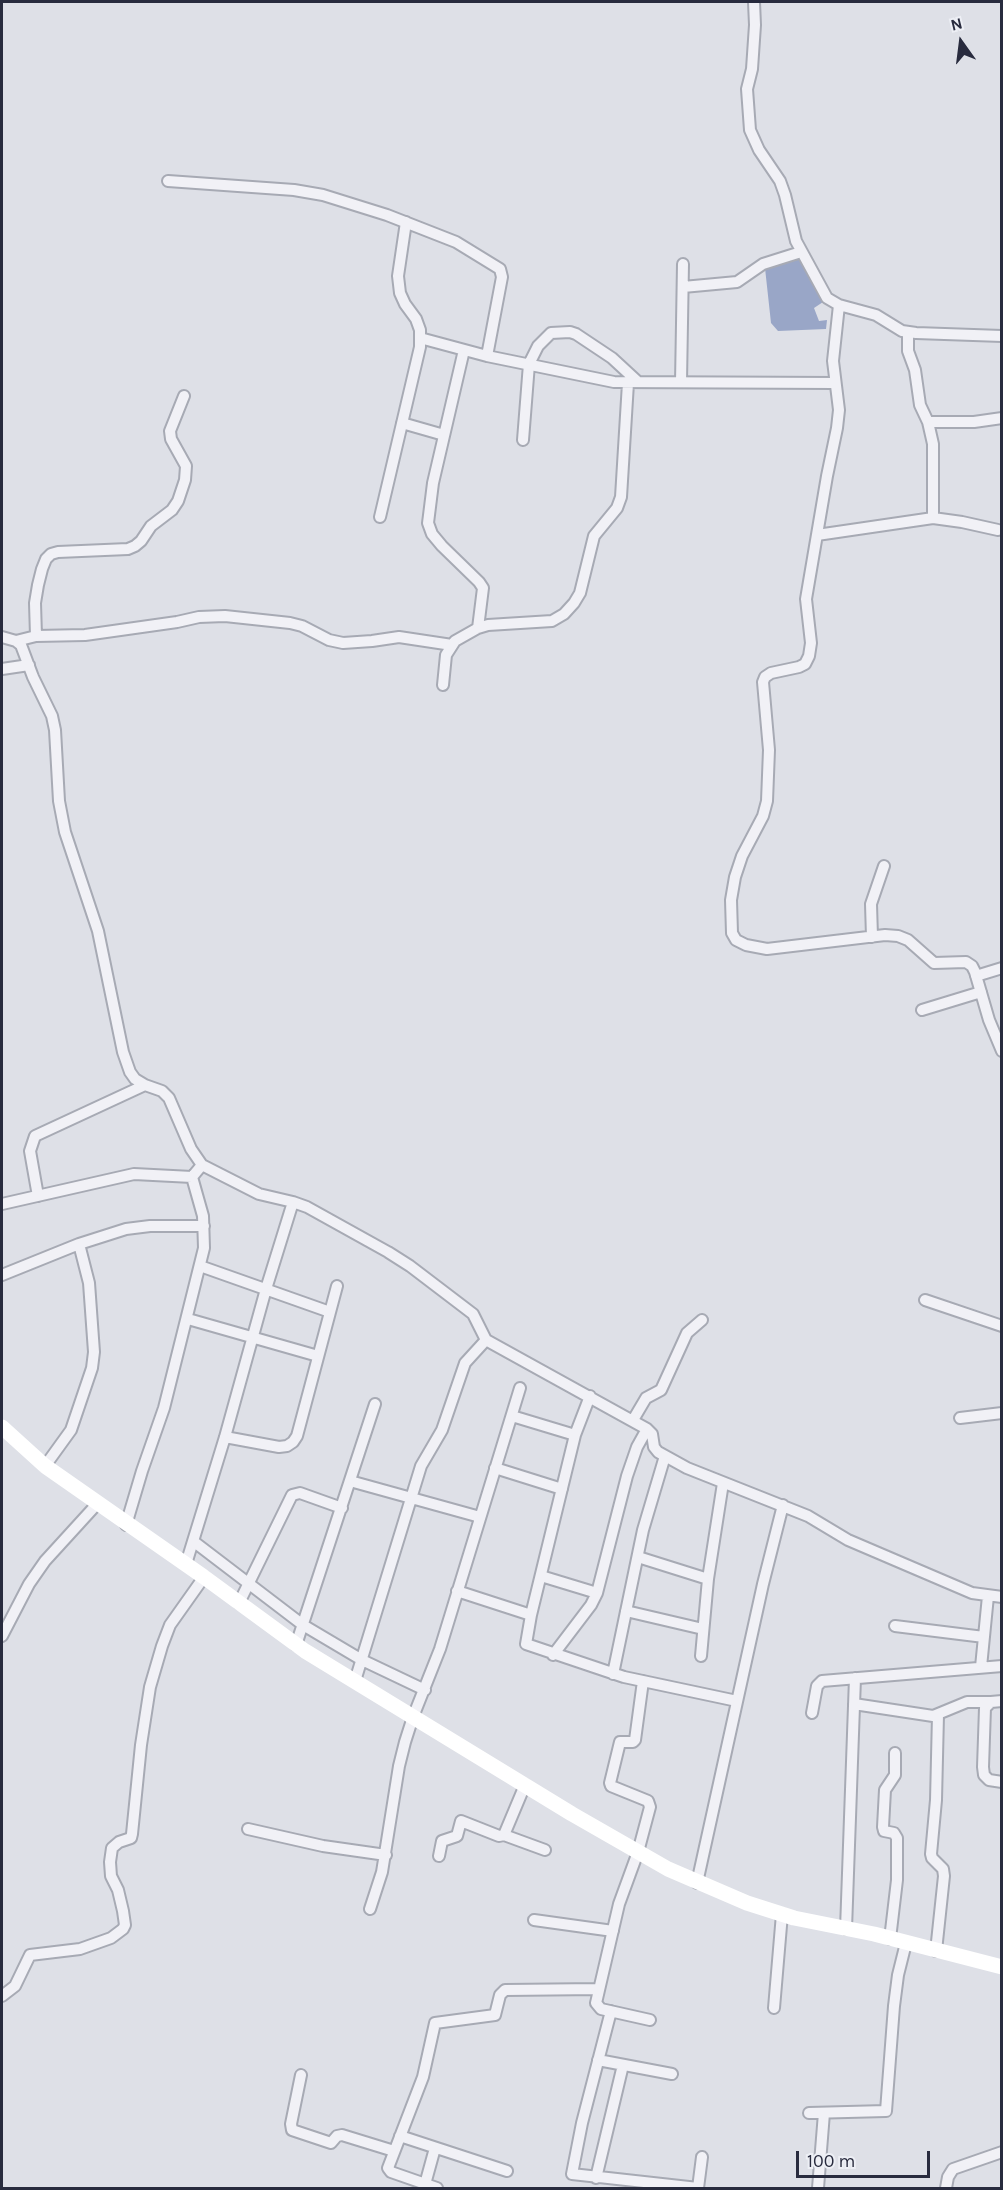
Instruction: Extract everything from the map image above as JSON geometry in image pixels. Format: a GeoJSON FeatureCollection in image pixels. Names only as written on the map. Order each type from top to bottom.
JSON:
{"type":"FeatureCollection","features":[{"type":"Feature","properties":{"kind":"street"},"geometry":{"type":"LineString","coordinates":[[754,2],[752,69],[747,89],[750,130],[759,150],[780,181],[793,232],[801,252],[827,298],[839,305],[876,315],[902,331],[1002,336]]}},
{"type":"Feature","properties":{"kind":"street"},"geometry":{"type":"LineString","coordinates":[[168,181],[314,193],[406,222],[456,242],[500,269],[502,277],[487,356]]}},
{"type":"Feature","properties":{"kind":"street"},"geometry":{"type":"LineString","coordinates":[[380,517],[420,338],[416,319],[400,293],[398,276],[406,222]]}},
{"type":"Feature","properties":{"kind":"street"},"geometry":{"type":"LineString","coordinates":[[683,287],[737,282],[763,264],[801,252]]}},
{"type":"Feature","properties":{"kind":"street"},"geometry":{"type":"LineString","coordinates":[[681,382],[683,264]]}},
{"type":"Feature","properties":{"kind":"street"},"geometry":{"type":"LineString","coordinates":[[839,305],[833,361],[839,410],[806,599],[811,643],[809,656],[805,664],[799,668],[771,673],[765,677],[763,682],[769,750],[767,801],[763,816],[742,856],[735,877],[730,924],[736,940],[746,945],[767,949],[872,936],[898,936],[908,940],[934,963],[966,962],[972,966],[1002,1051]]}},
{"type":"Feature","properties":{"kind":"street"},"geometry":{"type":"LineString","coordinates":[[442,684],[446,655],[454,641],[478,628],[503,623],[552,621],[564,614],[574,603],[580,593],[594,536],[617,508],[621,497],[633,383],[612,358],[570,332],[551,333],[538,346],[529,364],[523,440]]}},
{"type":"Feature","properties":{"kind":"street"},"geometry":{"type":"LineString","coordinates":[[908,332],[908,351],[915,370],[920,405],[928,422],[933,444],[933,518]]}},
{"type":"Feature","properties":{"kind":"street"},"geometry":{"type":"LineString","coordinates":[[420,338],[487,356],[614,382],[835,383]]}},
{"type":"Feature","properties":{"kind":"street"},"geometry":{"type":"LineString","coordinates":[[464,350],[433,483],[428,523],[432,534],[442,546],[483,588],[478,628]]}},
{"type":"Feature","properties":{"kind":"street"},"geometry":{"type":"LineString","coordinates":[[36,636],[35,603],[38,585],[46,559],[51,554],[128,549],[135,546],[151,526],[172,510],[178,501],[185,480],[186,466],[171,439],[170,431],[184,396]]}},
{"type":"Feature","properties":{"kind":"street"},"geometry":{"type":"LineString","coordinates":[[928,422],[975,422],[1002,418]]}},
{"type":"Feature","properties":{"kind":"street"},"geometry":{"type":"LineString","coordinates":[[402,423],[444,435]]}},
{"type":"Feature","properties":{"kind":"street"},"geometry":{"type":"LineString","coordinates":[[817,535],[933,518],[954,520],[998,530]]}},
{"type":"Feature","properties":{"kind":"street"},"geometry":{"type":"LineString","coordinates":[[16,641],[36,636],[85,635],[199,617],[225,616],[290,622],[329,640],[344,643],[399,637],[452,645]]}},
{"type":"Feature","properties":{"kind":"street"},"geometry":{"type":"LineString","coordinates":[[2,637],[21,645],[52,716],[55,730],[59,801],[65,832],[98,931],[123,1052],[130,1072],[135,1079],[162,1092],[169,1098],[191,1149],[202,1165],[258,1194],[293,1202],[354,1232],[410,1266],[473,1314],[486,1340],[647,1429],[651,1434],[654,1447],[665,1456],[723,1483],[808,1516],[848,1540],[972,1593],[1002,1597]]}},
{"type":"Feature","properties":{"kind":"street"},"geometry":{"type":"LineString","coordinates":[[2,669],[29,665]]}},
{"type":"Feature","properties":{"kind":"street"},"geometry":{"type":"LineString","coordinates":[[872,936],[871,904],[884,866]]}},
{"type":"Feature","properties":{"kind":"street"},"geometry":{"type":"LineString","coordinates":[[976,976],[1002,968]]}},
{"type":"Feature","properties":{"kind":"street"},"geometry":{"type":"LineString","coordinates":[[922,1010],[981,992]]}},
{"type":"Feature","properties":{"kind":"street"},"geometry":{"type":"LineString","coordinates":[[38,1196],[30,1150],[36,1136],[145,1085]]}},
{"type":"Feature","properties":{"kind":"street"},"geometry":{"type":"LineString","coordinates":[[192,1177],[202,1165]]}},
{"type":"Feature","properties":{"kind":"street"},"geometry":{"type":"LineString","coordinates":[[2,1204],[134,1173],[192,1177]]}},
{"type":"Feature","properties":{"kind":"street"},"geometry":{"type":"LineString","coordinates":[[126,1524],[164,1408],[204,1248],[204,1226],[192,1177]]}},
{"type":"Feature","properties":{"kind":"street"},"geometry":{"type":"LineString","coordinates":[[186,1564],[293,1202]]}},
{"type":"Feature","properties":{"kind":"street"},"geometry":{"type":"LineString","coordinates":[[2,1275],[79,1244],[126,1229],[150,1226],[204,1226]]}},
{"type":"Feature","properties":{"kind":"street"},"geometry":{"type":"LineString","coordinates":[[45,1466],[70,1430],[92,1368],[94,1352],[89,1283],[79,1244]]}},
{"type":"Feature","properties":{"kind":"street"},"geometry":{"type":"LineString","coordinates":[[200,1266],[330,1312]]}},
{"type":"Feature","properties":{"kind":"street"},"geometry":{"type":"LineString","coordinates":[[225,1437],[279,1447],[293,1442],[297,1436],[337,1286]]}},
{"type":"Feature","properties":{"kind":"street"},"geometry":{"type":"LineString","coordinates":[[926,1300],[1002,1326]]}},
{"type":"Feature","properties":{"kind":"street"},"geometry":{"type":"LineString","coordinates":[[188,1319],[318,1356]]}},
{"type":"Feature","properties":{"kind":"street"},"geometry":{"type":"LineString","coordinates":[[633,1420],[646,1398],[661,1390],[687,1333],[702,1320]]}},
{"type":"Feature","properties":{"kind":"street"},"geometry":{"type":"LineString","coordinates":[[355,1681],[421,1466],[442,1430],[465,1364],[486,1340]]}},
{"type":"Feature","properties":{"kind":"street"},"geometry":{"type":"LineString","coordinates":[[370,1909],[386,1855],[399,1766],[413,1717],[440,1649],[520,1388]]}},
{"type":"Feature","properties":{"kind":"street"},"geometry":{"type":"LineString","coordinates":[[590,1396],[575,1435],[540,1576],[526,1644],[613,1674],[737,1701]]}},
{"type":"Feature","properties":{"kind":"street"},"geometry":{"type":"LineString","coordinates":[[296,1645],[375,1404]]}},
{"type":"Feature","properties":{"kind":"street"},"geometry":{"type":"LineString","coordinates":[[960,1418],[1002,1413]]}},
{"type":"Feature","properties":{"kind":"street"},"geometry":{"type":"LineString","coordinates":[[512,1416],[575,1435]]}},
{"type":"Feature","properties":{"kind":"street"},"geometry":{"type":"LineString","coordinates":[[2,1427],[45,1466],[186,1564],[296,1645],[525,1785],[668,1869],[747,1903],[782,1914],[1002,1966]]}},
{"type":"Feature","properties":{"kind":"street"},"geometry":{"type":"LineString","coordinates":[[553,1655],[591,1605],[597,1593],[627,1476],[637,1447],[647,1429]]}},
{"type":"Feature","properties":{"kind":"street"},"geometry":{"type":"LineString","coordinates":[[613,1674],[644,1530],[665,1456]]}},
{"type":"Feature","properties":{"kind":"street"},"geometry":{"type":"LineString","coordinates":[[495,1468],[562,1489]]}},
{"type":"Feature","properties":{"kind":"street"},"geometry":{"type":"LineString","coordinates":[[351,1481],[480,1516]]}},
{"type":"Feature","properties":{"kind":"street"},"geometry":{"type":"LineString","coordinates":[[701,1656],[708,1579],[723,1483]]}},
{"type":"Feature","properties":{"kind":"street"},"geometry":{"type":"LineString","coordinates":[[239,1603],[292,1495],[300,1493],[342,1508]]}},
{"type":"Feature","properties":{"kind":"street"},"geometry":{"type":"LineString","coordinates":[[2,1636],[41,1566],[97,1504]]}},
{"type":"Feature","properties":{"kind":"street"},"geometry":{"type":"LineString","coordinates":[[698,1883],[763,1584],[783,1505]]}},
{"type":"Feature","properties":{"kind":"street"},"geometry":{"type":"LineString","coordinates":[[193,1541],[303,1625],[362,1660],[425,1690]]}},
{"type":"Feature","properties":{"kind":"street"},"geometry":{"type":"LineString","coordinates":[[638,1557],[708,1579]]}},
{"type":"Feature","properties":{"kind":"street"},"geometry":{"type":"LineString","coordinates":[[540,1576],[597,1593]]}},
{"type":"Feature","properties":{"kind":"street"},"geometry":{"type":"LineString","coordinates":[[2,1996],[15,1986],[30,1955],[68,1952],[88,1947],[111,1938],[123,1929],[123,1911],[118,1890],[111,1876],[112,1848],[119,1842],[131,1838],[132,1834],[150,1687],[162,1646],[170,1625],[204,1577]]}},
{"type":"Feature","properties":{"kind":"street"},"geometry":{"type":"LineString","coordinates":[[457,1591],[531,1615]]}},
{"type":"Feature","properties":{"kind":"street"},"geometry":{"type":"LineString","coordinates":[[981,1667],[988,1596]]}},
{"type":"Feature","properties":{"kind":"street"},"geometry":{"type":"LineString","coordinates":[[626,1611],[704,1629]]}},
{"type":"Feature","properties":{"kind":"street"},"geometry":{"type":"LineString","coordinates":[[895,1626],[984,1637]]}},
{"type":"Feature","properties":{"kind":"street"},"geometry":{"type":"LineString","coordinates":[[812,1713],[819,1683],[1002,1666]]}},
{"type":"Feature","properties":{"kind":"street"},"geometry":{"type":"LineString","coordinates":[[846,1929],[855,1678]]}},
{"type":"Feature","properties":{"kind":"street"},"geometry":{"type":"LineString","coordinates":[[643,1681],[635,1740],[620,1742],[610,1783],[611,1786],[649,1803],[650,1809],[638,1852],[621,1894],[596,2002],[597,2007],[650,2020]]}},
{"type":"Feature","properties":{"kind":"street"},"geometry":{"type":"LineString","coordinates":[[854,1704],[925,1716],[938,1715],[967,1702],[996,1702]]}},
{"type":"Feature","properties":{"kind":"street"},"geometry":{"type":"LineString","coordinates":[[996,1702],[985,1708],[984,1712],[983,1772],[989,1780],[1002,1782]]}},
{"type":"Feature","properties":{"kind":"street"},"geometry":{"type":"LineString","coordinates":[[936,1951],[944,1876],[943,1869],[933,1861],[931,1854],[937,1790],[938,1715]]}},
{"type":"Feature","properties":{"kind":"street"},"geometry":{"type":"LineString","coordinates":[[890,1939],[897,1880],[897,1838],[894,1833],[884,1831],[883,1827],[885,1790],[895,1775],[895,1754]]}},
{"type":"Feature","properties":{"kind":"street"},"geometry":{"type":"LineString","coordinates":[[504,1835],[525,1785]]}},
{"type":"Feature","properties":{"kind":"street"},"geometry":{"type":"LineString","coordinates":[[439,1856],[442,1841],[457,1836],[461,1821],[545,1850]]}},
{"type":"Feature","properties":{"kind":"street"},"geometry":{"type":"LineString","coordinates":[[248,1829],[323,1846],[386,1855]]}},
{"type":"Feature","properties":{"kind":"street"},"geometry":{"type":"LineString","coordinates":[[774,2008],[782,1914]]}},
{"type":"Feature","properties":{"kind":"street"},"geometry":{"type":"LineString","coordinates":[[534,1920],[613,1931]]}},
{"type":"Feature","properties":{"kind":"street"},"geometry":{"type":"LineString","coordinates":[[808,2113],[884,2112],[887,2109],[894,2006],[906,1943]]}},
{"type":"Feature","properties":{"kind":"street"},"geometry":{"type":"LineString","coordinates":[[437,2188],[425,2186],[390,2171],[388,2166],[426,2067],[435,2023],[495,2015],[500,1995],[505,1990],[599,1989]]}},
{"type":"Feature","properties":{"kind":"street"},"geometry":{"type":"LineString","coordinates":[[611,2011],[571,2172],[574,2175],[618,2184],[698,2188],[702,2157]]}},
{"type":"Feature","properties":{"kind":"street"},"geometry":{"type":"LineString","coordinates":[[598,2060],[672,2074]]}},
{"type":"Feature","properties":{"kind":"street"},"geometry":{"type":"LineString","coordinates":[[596,2178],[623,2065]]}},
{"type":"Feature","properties":{"kind":"street"},"geometry":{"type":"LineString","coordinates":[[302,2075],[291,2124],[292,2130],[331,2143],[337,2136],[342,2135],[394,2151]]}},
{"type":"Feature","properties":{"kind":"street"},"geometry":{"type":"LineString","coordinates":[[818,2188],[824,2113]]}},
{"type":"Feature","properties":{"kind":"street"},"geometry":{"type":"LineString","coordinates":[[400,2136],[507,2171]]}},
{"type":"Feature","properties":{"kind":"street"},"geometry":{"type":"LineString","coordinates":[[425,2186],[435,2148]]}},
{"type":"Feature","properties":{"kind":"street"},"geometry":{"type":"LineString","coordinates":[[946,2188],[948,2177],[953,2169],[1002,2152]]}},
{"type":"Feature","properties":{"kind":"water"},"geometry":{"type":"Polygon","coordinates":[[[800,258],[823,302],[814,308],[819,321],[827,320],[826,329],[778,331],[771,323],[765,268],[800,258]]]}}]}
